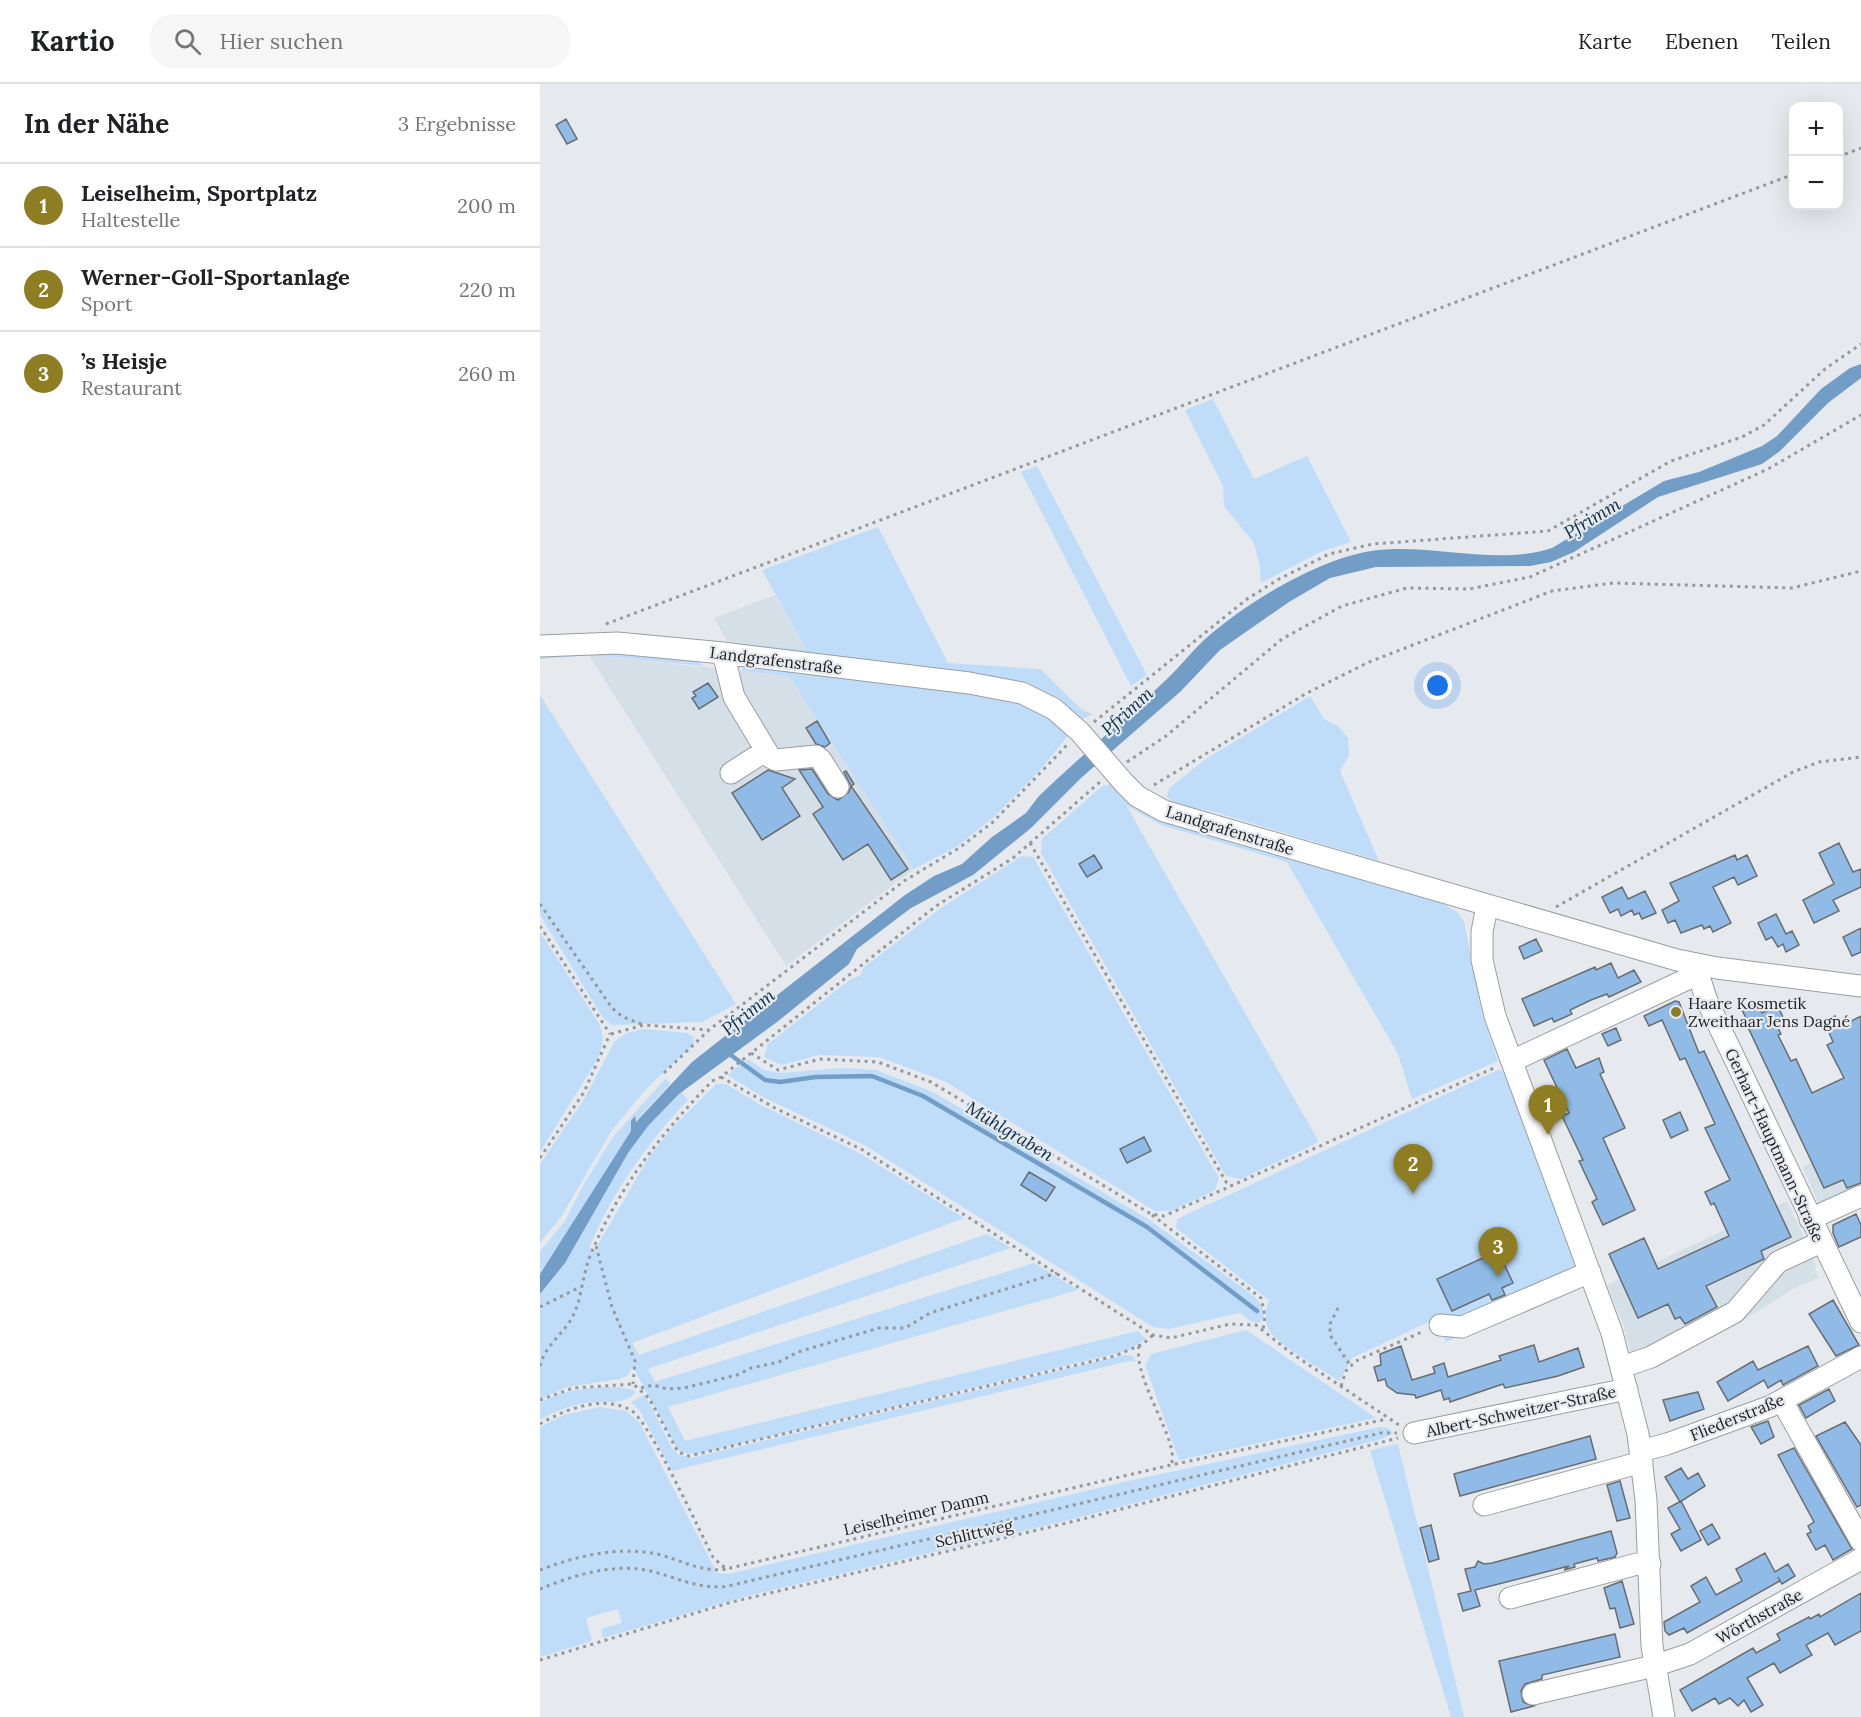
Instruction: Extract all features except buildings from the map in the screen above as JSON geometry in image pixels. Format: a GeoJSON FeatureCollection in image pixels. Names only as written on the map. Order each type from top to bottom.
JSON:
{"type":"FeatureCollection","features":[{"type":"Feature","properties":{"kind":"street","name":"Landgrafenstraße"},"geometry":{"type":"LineString","coordinates":[[540,646],[616,644],[723,653],[998,687],[1043,702],[1083,735],[1137,796],[1164,811],[1699,970],[1861,986]]}},
{"type":"Feature","properties":{"kind":"street"},"geometry":{"type":"LineString","coordinates":[[723,653],[734,698],[765,751],[776,760],[816,756],[838,787]]}},
{"type":"Feature","properties":{"kind":"street"},"geometry":{"type":"LineString","coordinates":[[731,773],[765,751]]}},
{"type":"Feature","properties":{"kind":"street","name":"Albert-Schweitzer-Straße"},"geometry":{"type":"LineString","coordinates":[[1486,906],[1482,932],[1482,960],[1495,1017],[1590,1272],[1622,1366],[1641,1456],[1650,1564],[1654,1666],[1664,1717]]}},
{"type":"Feature","properties":{"kind":"street"},"geometry":{"type":"LineString","coordinates":[[1512,1061],[1699,970]]}},
{"type":"Feature","properties":{"kind":"street","name":"Gerhart-Hauptmann-Straße"},"geometry":{"type":"LineString","coordinates":[[1699,970],[1717,1022],[1861,1322]]}},
{"type":"Feature","properties":{"kind":"street"},"geometry":{"type":"LineString","coordinates":[[1810,1219],[1861,1196]]}},
{"type":"Feature","properties":{"kind":"street"},"geometry":{"type":"LineString","coordinates":[[1622,1366],[1651,1357],[1735,1312],[1778,1262],[1821,1242]]}},
{"type":"Feature","properties":{"kind":"street"},"geometry":{"type":"LineString","coordinates":[[1440,1325],[1462,1327],[1590,1272]]}},
{"type":"Feature","properties":{"kind":"street","name":"Fliederstraße"},"geometry":{"type":"LineString","coordinates":[[1641,1456],[1782,1401],[1861,1357]]}},
{"type":"Feature","properties":{"kind":"street","name":"Albert-Schweitzer-Straße"},"geometry":{"type":"LineString","coordinates":[[1414,1433],[1627,1389]]}},
{"type":"Feature","properties":{"kind":"street"},"geometry":{"type":"LineString","coordinates":[[1782,1401],[1861,1541]]}},
{"type":"Feature","properties":{"kind":"street"},"geometry":{"type":"LineString","coordinates":[[1484,1505],[1641,1456]]}},
{"type":"Feature","properties":{"kind":"street","name":"Wörthstraße"},"geometry":{"type":"LineString","coordinates":[[1654,1666],[1700,1650],[1861,1559]]}},
{"type":"Feature","properties":{"kind":"street"},"geometry":{"type":"LineString","coordinates":[[1510,1598],[1637,1564],[1650,1564]]}},
{"type":"Feature","properties":{"kind":"street"},"geometry":{"type":"LineString","coordinates":[[1533,1694],[1654,1666]]}},
{"type":"Feature","properties":{"kind":"path"},"geometry":{"type":"LineString","coordinates":[[1841,156],[1861,148]]}},
{"type":"Feature","properties":{"kind":"path"},"geometry":{"type":"LineString","coordinates":[[585,644],[600,627],[1789,176]]}},
{"type":"Feature","properties":{"kind":"path"},"geometry":{"type":"LineString","coordinates":[[664,1073],[709,1030],[904,881],[959,848],[993,822],[1083,735],[1247,599],[1329,554],[1373,544],[1548,531],[1671,461],[1742,437],[1764,425],[1825,369],[1861,344]]}},
{"type":"Feature","properties":{"kind":"path"},"geometry":{"type":"LineString","coordinates":[[540,1366],[543,1353],[576,1309],[580,1287],[595,1245],[645,1155],[712,1081],[721,1077],[936,906],[996,870],[1030,843],[1111,769],[1166,736],[1282,639],[1342,606],[1407,588],[1469,589],[1530,577],[1768,469],[1861,415]]}},
{"type":"Feature","properties":{"kind":"path"},"geometry":{"type":"LineString","coordinates":[[1137,796],[1307,693],[1369,663],[1552,591],[1613,583],[1792,588],[1861,571]]}},
{"type":"Feature","properties":{"kind":"path"},"geometry":{"type":"LineString","coordinates":[[1545,923],[1550,913],[1561,903],[1793,772],[1819,762],[1861,758]]}},
{"type":"Feature","properties":{"kind":"path"},"geometry":{"type":"LineString","coordinates":[[1030,843],[1229,1188]]}},
{"type":"Feature","properties":{"kind":"path"},"geometry":{"type":"LineString","coordinates":[[540,904],[612,1008],[623,1017],[644,1025],[709,1030]]}},
{"type":"Feature","properties":{"kind":"path"},"geometry":{"type":"LineString","coordinates":[[540,926],[610,1034]]}},
{"type":"Feature","properties":{"kind":"path"},"geometry":{"type":"LineString","coordinates":[[610,1034],[644,1025]]}},
{"type":"Feature","properties":{"kind":"path"},"geometry":{"type":"LineString","coordinates":[[540,1158],[584,1092],[610,1034]]}},
{"type":"Feature","properties":{"kind":"path"},"geometry":{"type":"LineString","coordinates":[[750,1053],[778,1070],[820,1059],[878,1062],[931,1082],[1151,1214],[1261,1299],[1265,1316],[1263,1330]]}},
{"type":"Feature","properties":{"kind":"path"},"geometry":{"type":"LineString","coordinates":[[1151,1214],[1170,1215],[1512,1061]]}},
{"type":"Feature","properties":{"kind":"path"},"geometry":{"type":"LineString","coordinates":[[721,1077],[775,1108],[861,1149],[1058,1272],[1153,1335],[1172,1338],[1244,1323],[1263,1330],[1340,1387],[1387,1419],[1414,1433]]}},
{"type":"Feature","properties":{"kind":"path"},"geometry":{"type":"LineString","coordinates":[[595,1245],[612,1307],[635,1361],[633,1384]]}},
{"type":"Feature","properties":{"kind":"path"},"geometry":{"type":"LineString","coordinates":[[641,1388],[653,1385],[667,1389],[684,1388],[737,1375],[751,1368],[779,1362],[798,1352],[879,1328],[905,1328],[930,1313],[1058,1272]]}},
{"type":"Feature","properties":{"kind":"path"},"geometry":{"type":"LineString","coordinates":[[540,1307],[580,1287]]}},
{"type":"Feature","properties":{"kind":"path"},"geometry":{"type":"LineString","coordinates":[[1338,1308],[1330,1324],[1330,1335],[1350,1365]]}},
{"type":"Feature","properties":{"kind":"path"},"geometry":{"type":"LineString","coordinates":[[1340,1387],[1350,1365],[1440,1325]]}},
{"type":"Feature","properties":{"kind":"path"},"geometry":{"type":"LineString","coordinates":[[540,1400],[573,1388],[633,1384],[641,1388],[649,1398],[674,1447],[678,1452],[689,1456],[1115,1356],[1139,1346],[1153,1335]]}},
{"type":"Feature","properties":{"kind":"path"},"geometry":{"type":"LineString","coordinates":[[1139,1346],[1141,1369],[1169,1442],[1174,1460],[1172,1465]]}},
{"type":"Feature","properties":{"kind":"path"},"geometry":{"type":"LineString","coordinates":[[540,1424],[563,1412],[600,1404],[614,1404],[634,1413],[641,1419],[713,1557],[722,1566],[730,1568]]}},
{"type":"Feature","properties":{"kind":"path","name":"Leiselheimer Damm"},"geometry":{"type":"LineString","coordinates":[[540,1570],[600,1554],[634,1551],[657,1554],[704,1570],[730,1568],[1172,1465],[1387,1419]]}},
{"type":"Feature","properties":{"kind":"path"},"geometry":{"type":"LineString","coordinates":[[540,1589],[596,1572],[626,1569],[639,1569],[700,1587],[721,1587],[1381,1433],[1414,1433]]}},
{"type":"Feature","properties":{"kind":"path","name":"Schlittweg"},"geometry":{"type":"LineString","coordinates":[[540,1660],[732,1602],[1067,1523],[1414,1433]]}},
{"type":"Feature","properties":{"kind":"shaded area"},"geometry":{"type":"Polygon","coordinates":[[[1861,364],[1861,378],[1828,403],[1780,451],[1762,464],[1658,497],[1574,552],[1551,562],[1530,566],[1376,567],[1330,578],[1289,602],[1220,650],[1180,692],[1081,778],[1031,828],[973,875],[911,908],[857,949],[849,964],[777,1022],[679,1094],[648,1126],[628,1153],[565,1263],[540,1294],[540,1274],[631,1131],[631,1121],[635,1116],[636,1122],[692,1062],[905,895],[934,876],[962,864],[992,837],[1026,813],[1039,796],[1167,679],[1204,640],[1240,612],[1305,573],[1328,563],[1371,551],[1416,549],[1508,555],[1552,548],[1664,481],[1699,472],[1762,446],[1777,436],[1821,389],[1850,368],[1861,364]]]}},
{"type":"Feature","properties":{"kind":"shaded area"},"geometry":{"type":"Polygon","coordinates":[[[1213,399],[1254,479],[1307,456],[1351,542],[1320,552],[1261,583],[1254,543],[1224,506],[1223,486],[1185,410],[1213,399]]]}},
{"type":"Feature","properties":{"kind":"shaded area"},"geometry":{"type":"Polygon","coordinates":[[[1037,466],[1147,675],[1131,686],[1021,472],[1037,466]]]}},
{"type":"Feature","properties":{"kind":"shaded area"},"geometry":{"type":"Polygon","coordinates":[[[878,527],[948,663],[1040,669],[1082,710],[1093,714],[1080,720],[1062,706],[744,647],[738,643],[806,650],[762,570],[878,527]]]}},
{"type":"Feature","properties":{"kind":"shaded area"},"geometry":{"type":"Polygon","coordinates":[[[775,595],[806,651],[727,641],[714,618],[775,595]]]}},
{"type":"Feature","properties":{"kind":"shaded area"},"geometry":{"type":"Polygon","coordinates":[[[595,651],[696,660],[704,666],[589,655],[540,659],[540,654],[595,651]]]}},
{"type":"Feature","properties":{"kind":"shaded area"},"geometry":{"type":"Polygon","coordinates":[[[589,655],[789,676],[914,869],[786,966],[589,655]]]}},
{"type":"Feature","properties":{"kind":"shaded area"},"geometry":{"type":"Polygon","coordinates":[[[745,666],[970,690],[1033,705],[1068,733],[1068,736],[1040,770],[994,817],[956,847],[914,869],[789,676],[741,671],[745,666]]]}},
{"type":"Feature","properties":{"kind":"shaded area"},"geometry":{"type":"Polygon","coordinates":[[[540,695],[736,1004],[702,1022],[612,1025],[603,1018],[540,915],[540,695]]]}},
{"type":"Feature","properties":{"kind":"shaded area"},"geometry":{"type":"Polygon","coordinates":[[[1310,696],[1324,719],[1338,726],[1348,738],[1349,755],[1340,771],[1379,861],[1211,811],[1176,805],[1167,797],[1169,788],[1206,759],[1310,696]]]}},
{"type":"Feature","properties":{"kind":"shaded area"},"geometry":{"type":"Polygon","coordinates":[[[1113,784],[1448,902],[1447,906],[1457,912],[1464,921],[1482,1013],[1498,1061],[1412,1099],[1398,1054],[1287,862],[1161,825],[1126,805],[1319,1142],[1241,1179],[1226,1176],[1041,853],[1042,839],[1102,786],[1113,784]]]}},
{"type":"Feature","properties":{"kind":"shaded area"},"geometry":{"type":"Polygon","coordinates":[[[1022,856],[1033,857],[1219,1178],[1215,1190],[1171,1211],[1155,1211],[946,1082],[879,1057],[819,1055],[781,1065],[764,1057],[768,1044],[851,979],[861,975],[863,968],[941,908],[1022,856]]]}},
{"type":"Feature","properties":{"kind":"shaded area"},"geometry":{"type":"Polygon","coordinates":[[[540,932],[599,1023],[603,1039],[594,1065],[540,1152],[540,932]]]}},
{"type":"Feature","properties":{"kind":"shaded area"},"geometry":{"type":"Polygon","coordinates":[[[643,1029],[687,1033],[693,1037],[694,1044],[646,1089],[612,1130],[561,1217],[540,1243],[540,1164],[583,1101],[615,1041],[627,1033],[643,1029]]]}},
{"type":"Feature","properties":{"kind":"shaded area"},"geometry":{"type":"Polygon","coordinates":[[[748,1059],[764,1070],[781,1073],[843,1068],[876,1070],[933,1092],[1148,1219],[1255,1297],[1262,1307],[1264,1317],[1259,1323],[1252,1322],[1239,1313],[1169,1329],[1153,1327],[866,1146],[763,1097],[727,1075],[748,1059]]]}},
{"type":"Feature","properties":{"kind":"shaded area"},"geometry":{"type":"Polygon","coordinates":[[[1498,1070],[1503,1071],[1579,1270],[1558,1292],[1446,1342],[1437,1318],[1352,1358],[1339,1381],[1280,1342],[1267,1325],[1266,1314],[1269,1300],[1176,1228],[1177,1219],[1498,1070]]]}},
{"type":"Feature","properties":{"kind":"shaded area"},"geometry":{"type":"Polygon","coordinates":[[[666,1078],[670,1084],[635,1122],[635,1117],[631,1131],[540,1274],[540,1251],[565,1221],[584,1184],[613,1137],[666,1078]]]}},
{"type":"Feature","properties":{"kind":"shaded area"},"geometry":{"type":"Polygon","coordinates":[[[716,1084],[726,1084],[759,1104],[861,1154],[964,1218],[632,1343],[639,1355],[987,1234],[1011,1248],[648,1369],[655,1382],[1034,1263],[1078,1290],[668,1407],[685,1441],[1138,1331],[1146,1339],[1127,1351],[696,1454],[684,1453],[677,1449],[633,1367],[627,1376],[620,1379],[567,1387],[540,1399],[540,1294],[565,1263],[628,1153],[648,1126],[681,1092],[688,1100],[645,1150],[609,1206],[590,1246],[593,1253],[649,1157],[671,1129],[716,1084]]]}},
{"type":"Feature","properties":{"kind":"shaded area"},"geometry":{"type":"Polygon","coordinates":[[[1861,1139],[1861,1183],[1819,1203],[1802,1167],[1861,1139]]]}},
{"type":"Feature","properties":{"kind":"shaded area"},"geometry":{"type":"Polygon","coordinates":[[[1787,1201],[1813,1257],[1818,1278],[1795,1288],[1730,1328],[1636,1373],[1623,1324],[1607,1285],[1787,1201]]]}},
{"type":"Feature","properties":{"kind":"shaded area"},"geometry":{"type":"Polygon","coordinates":[[[1246,1330],[1376,1418],[1179,1460],[1145,1365],[1151,1354],[1246,1330]]]}},
{"type":"Feature","properties":{"kind":"shaded area"},"geometry":{"type":"Polygon","coordinates":[[[1125,1355],[1133,1356],[1136,1362],[1129,1361],[672,1471],[640,1411],[631,1402],[645,1395],[672,1448],[679,1455],[691,1458],[1125,1355]]]}},
{"type":"Feature","properties":{"kind":"shaded area"},"geometry":{"type":"Polygon","coordinates":[[[619,1387],[634,1390],[635,1393],[617,1402],[587,1403],[570,1407],[540,1420],[540,1403],[549,1398],[578,1390],[619,1387]]]}},
{"type":"Feature","properties":{"kind":"shaded area"},"geometry":{"type":"Polygon","coordinates":[[[600,1407],[626,1411],[639,1422],[717,1573],[728,1574],[1133,1480],[1380,1427],[1388,1428],[1393,1433],[1382,1439],[1065,1521],[751,1595],[603,1638],[601,1629],[622,1623],[618,1609],[586,1618],[592,1641],[540,1657],[540,1427],[564,1415],[600,1407]]]}},
{"type":"Feature","properties":{"kind":"shaded area"},"geometry":{"type":"Polygon","coordinates":[[[1398,1444],[1464,1717],[1451,1717],[1370,1450],[1398,1444]]]}},
{"type":"Feature","properties":{"kind":"waterway","name":"Mühlgraben"},"geometry":{"type":"LineString","coordinates":[[728,1053],[765,1080],[780,1082],[816,1077],[872,1076],[923,1096],[1147,1227],[1257,1311]]}},
{"type":"Feature","properties":{"kind":"place","name":"Haare Kosmetik Zweithaar Jens Dagné"},"geometry":{"type":"Point","coordinates":[1676,1012]}},
{"type":"Feature","properties":{"kind":"place","name":"Leiselheim, Sportplatz"},"geometry":{"type":"Point","coordinates":[1548,1135]}},
{"type":"Feature","properties":{"kind":"place","name":"Werner-Goll-Sportanlage"},"geometry":{"type":"Point","coordinates":[1413,1194]}},
{"type":"Feature","properties":{"kind":"place","name":"’s Heisje"},"geometry":{"type":"Point","coordinates":[1498,1277]}},
{"type":"Feature","properties":{"kind":"water label","name":"Pfrimm"},"geometry":{"type":"Point","coordinates":[1592,518]}},
{"type":"Feature","properties":{"kind":"water label","name":"Pfrimm"},"geometry":{"type":"Point","coordinates":[1127,711]}},
{"type":"Feature","properties":{"kind":"water label","name":"Pfrimm"},"geometry":{"type":"Point","coordinates":[748,1012]}}]}
